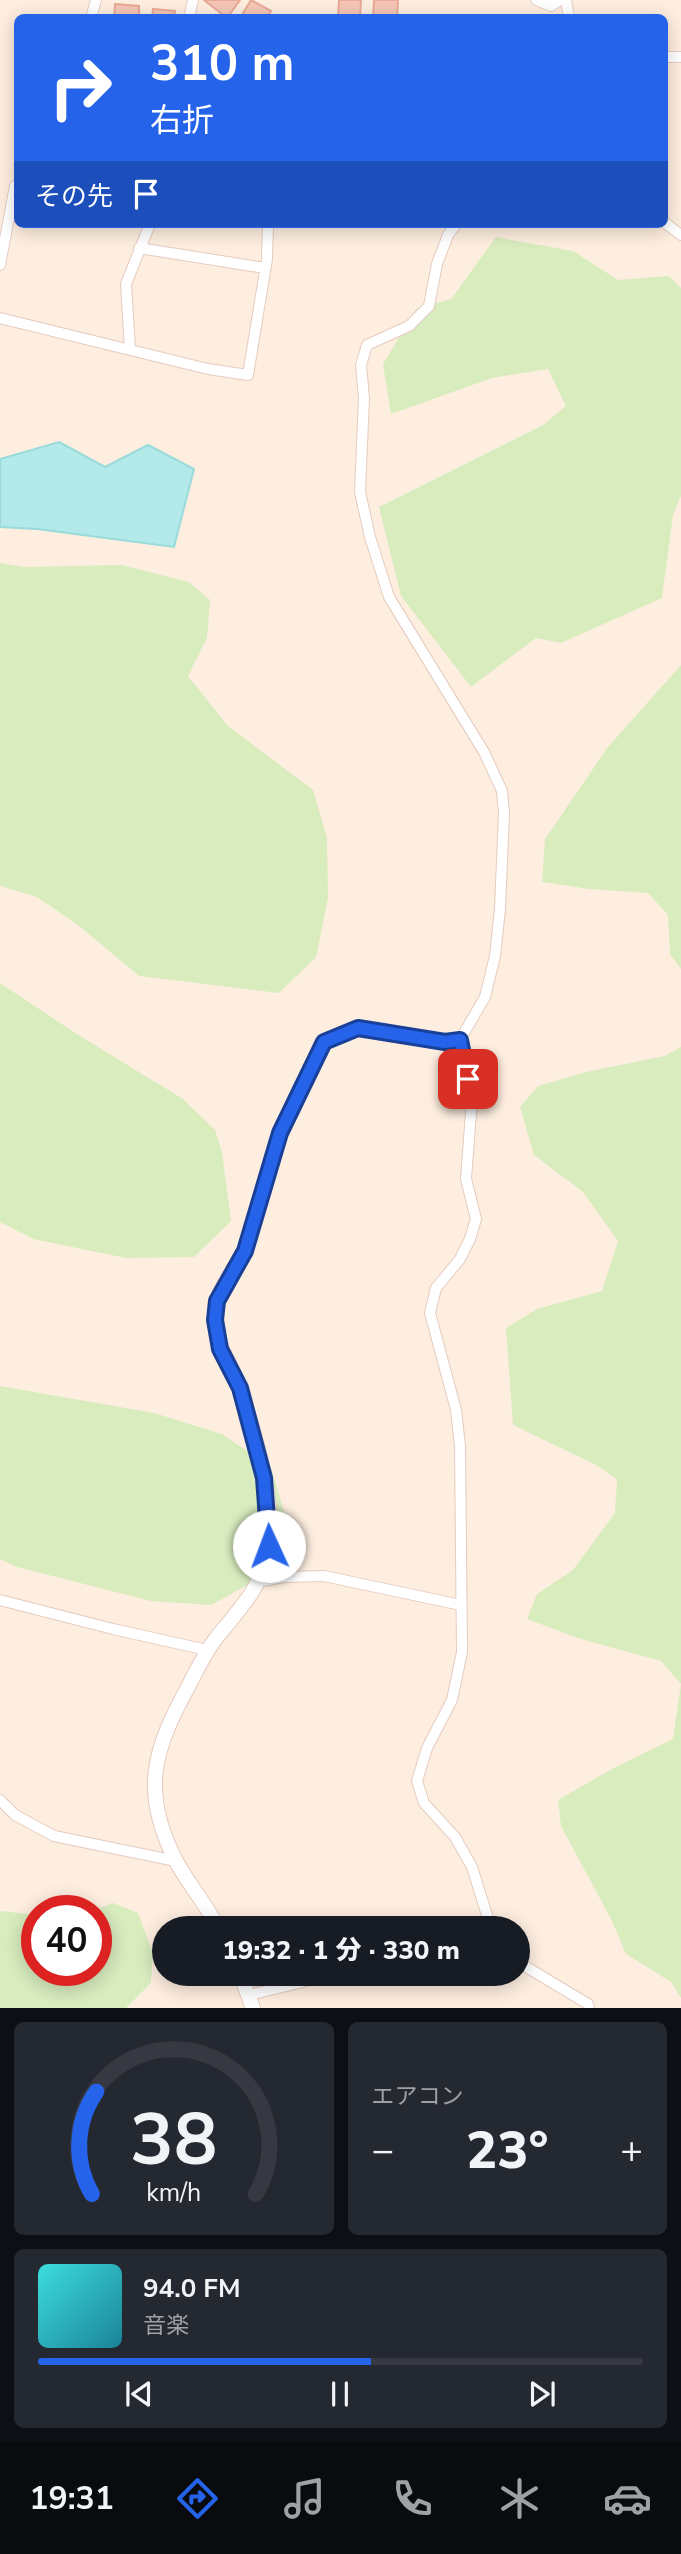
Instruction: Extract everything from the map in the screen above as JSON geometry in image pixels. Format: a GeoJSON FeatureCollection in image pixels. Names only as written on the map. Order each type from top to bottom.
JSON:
{"type":"FeatureCollection","features":[{"type":"Feature","properties":{"kind":"street"},"geometry":{"type":"LineString","coordinates":[[536,0],[551,6],[560,0]]}},
{"type":"Feature","properties":{"kind":"street"},"geometry":{"type":"LineString","coordinates":[[0,265],[14,198]]}},
{"type":"Feature","properties":{"kind":"street"},"geometry":{"type":"LineString","coordinates":[[130,350],[126,284],[148,228]]}},
{"type":"Feature","properties":{"kind":"street"},"geometry":{"type":"LineString","coordinates":[[0,318],[248,375],[265,268],[268,228]]}},
{"type":"Feature","properties":{"kind":"street"},"geometry":{"type":"LineString","coordinates":[[453,228],[437,264],[429,306],[408,326],[367,345],[361,365],[365,398],[361,424],[360,492],[370,537],[389,597],[484,752],[502,791],[504,813],[502,882],[495,956],[485,997],[460,1040],[472,1099],[466,1180],[476,1219],[470,1240],[460,1259],[436,1288],[430,1313],[456,1410],[460,1446],[462,1652],[452,1700],[427,1748],[417,1782],[424,1803],[455,1837],[472,1867],[487,1916]]}},
{"type":"Feature","properties":{"kind":"street"},"geometry":{"type":"LineString","coordinates":[[139,248],[265,268]]}},
{"type":"Feature","properties":{"kind":"street"},"geometry":{"type":"LineString","coordinates":[[210,1916],[176,1861],[159,1819],[155,1797],[156,1755],[174,1712],[207,1650],[258,1583],[269,1546],[264,1478],[240,1388],[220,1349],[215,1320],[217,1301],[245,1251],[280,1133],[324,1042],[358,1028],[445,1042],[460,1040]]}},
{"type":"Feature","properties":{"kind":"street"},"geometry":{"type":"LineString","coordinates":[[258,1583],[284,1577],[324,1576],[461,1605]]}},
{"type":"Feature","properties":{"kind":"street"},"geometry":{"type":"LineString","coordinates":[[0,1600],[207,1650]]}},
{"type":"Feature","properties":{"kind":"street"},"geometry":{"type":"LineString","coordinates":[[0,1800],[15,1815],[54,1836],[176,1861]]}},
{"type":"Feature","properties":{"kind":"street"},"geometry":{"type":"LineString","coordinates":[[530,1969],[588,2004],[589,2008]]}},
{"type":"Feature","properties":{"kind":"street"},"geometry":{"type":"LineString","coordinates":[[251,2001],[298,1986]]}},
{"type":"Feature","properties":{"kind":"green space"},"geometry":{"type":"Polygon","coordinates":[[[496,237],[573,251],[618,280],[669,276],[681,288],[681,496],[673,515],[662,598],[561,643],[536,638],[471,687],[401,596],[379,507],[543,425],[566,406],[548,369],[492,378],[391,414],[383,364],[416,309],[451,299],[496,237]]]}},
{"type":"Feature","properties":{"kind":"green space"},"geometry":{"type":"Polygon","coordinates":[[[0,563],[24,567],[122,565],[189,582],[210,600],[207,638],[188,676],[227,725],[313,790],[327,838],[328,898],[316,957],[279,993],[139,976],[78,925],[37,897],[0,886],[0,563]]]}},
{"type":"Feature","properties":{"kind":"green space"},"geometry":{"type":"Polygon","coordinates":[[[681,665],[681,969],[670,954],[668,915],[648,893],[589,889],[542,882],[545,839],[608,747],[681,665]]]}},
{"type":"Feature","properties":{"kind":"green space"},"geometry":{"type":"Polygon","coordinates":[[[0,983],[183,1099],[215,1130],[222,1152],[231,1221],[194,1257],[126,1258],[33,1239],[0,1222],[0,983]]]}},
{"type":"Feature","properties":{"kind":"green space"},"geometry":{"type":"Polygon","coordinates":[[[681,1047],[681,1684],[661,1661],[581,1639],[527,1619],[537,1594],[573,1570],[615,1513],[617,1479],[596,1465],[513,1425],[506,1328],[537,1309],[602,1291],[618,1241],[583,1192],[534,1155],[520,1107],[538,1086],[586,1072],[664,1056],[681,1047]]]}},
{"type":"Feature","properties":{"kind":"green space"},"geometry":{"type":"Polygon","coordinates":[[[0,1386],[154,1413],[222,1434],[271,1467],[285,1515],[260,1578],[211,1605],[151,1601],[17,1567],[0,1559],[0,1386]]]}},
{"type":"Feature","properties":{"kind":"green space"},"geometry":{"type":"Polygon","coordinates":[[[681,1684],[681,1998],[671,1982],[626,1954],[611,1919],[561,1826],[558,1800],[673,1739],[681,1684]]]}},
{"type":"Feature","properties":{"kind":"green space"},"geometry":{"type":"Polygon","coordinates":[[[112,1903],[138,1913],[152,1950],[151,1983],[126,2008],[0,2008],[0,1911],[21,1913],[21,1986],[112,1986],[112,1903]]]}},
{"type":"Feature","properties":{"kind":"water"},"geometry":{"type":"Polygon","coordinates":[[[59,442],[105,467],[148,445],[194,469],[174,547],[37,529],[0,527],[0,459],[59,442]]]}},
{"type":"Feature","properties":{"kind":"building"},"geometry":{"type":"Polygon","coordinates":[[[204,0],[240,0],[230,14],[222,14],[204,0]]]}},
{"type":"Feature","properties":{"kind":"building"},"geometry":{"type":"Polygon","coordinates":[[[251,0],[271,11],[269,14],[242,14],[251,0]]]}},
{"type":"Feature","properties":{"kind":"building"},"geometry":{"type":"Polygon","coordinates":[[[339,0],[361,0],[360,14],[338,14],[339,0]]]}},
{"type":"Feature","properties":{"kind":"building"},"geometry":{"type":"Polygon","coordinates":[[[374,0],[398,0],[397,14],[373,14],[374,0]]]}},
{"type":"Feature","properties":{"kind":"building"},"geometry":{"type":"Polygon","coordinates":[[[115,4],[139,6],[139,14],[114,14],[115,4]]]}},
{"type":"Feature","properties":{"kind":"building"},"geometry":{"type":"Polygon","coordinates":[[[153,9],[175,11],[175,14],[152,14],[153,9]]]}},
{"type":"Feature","properties":{"kind":"route"},"geometry":{"type":"LineString","coordinates":[[269,1546],[264,1478],[240,1388],[220,1349],[215,1320],[217,1301],[245,1251],[280,1133],[324,1042],[358,1028],[445,1042],[460,1040],[468,1079]]}}]}
